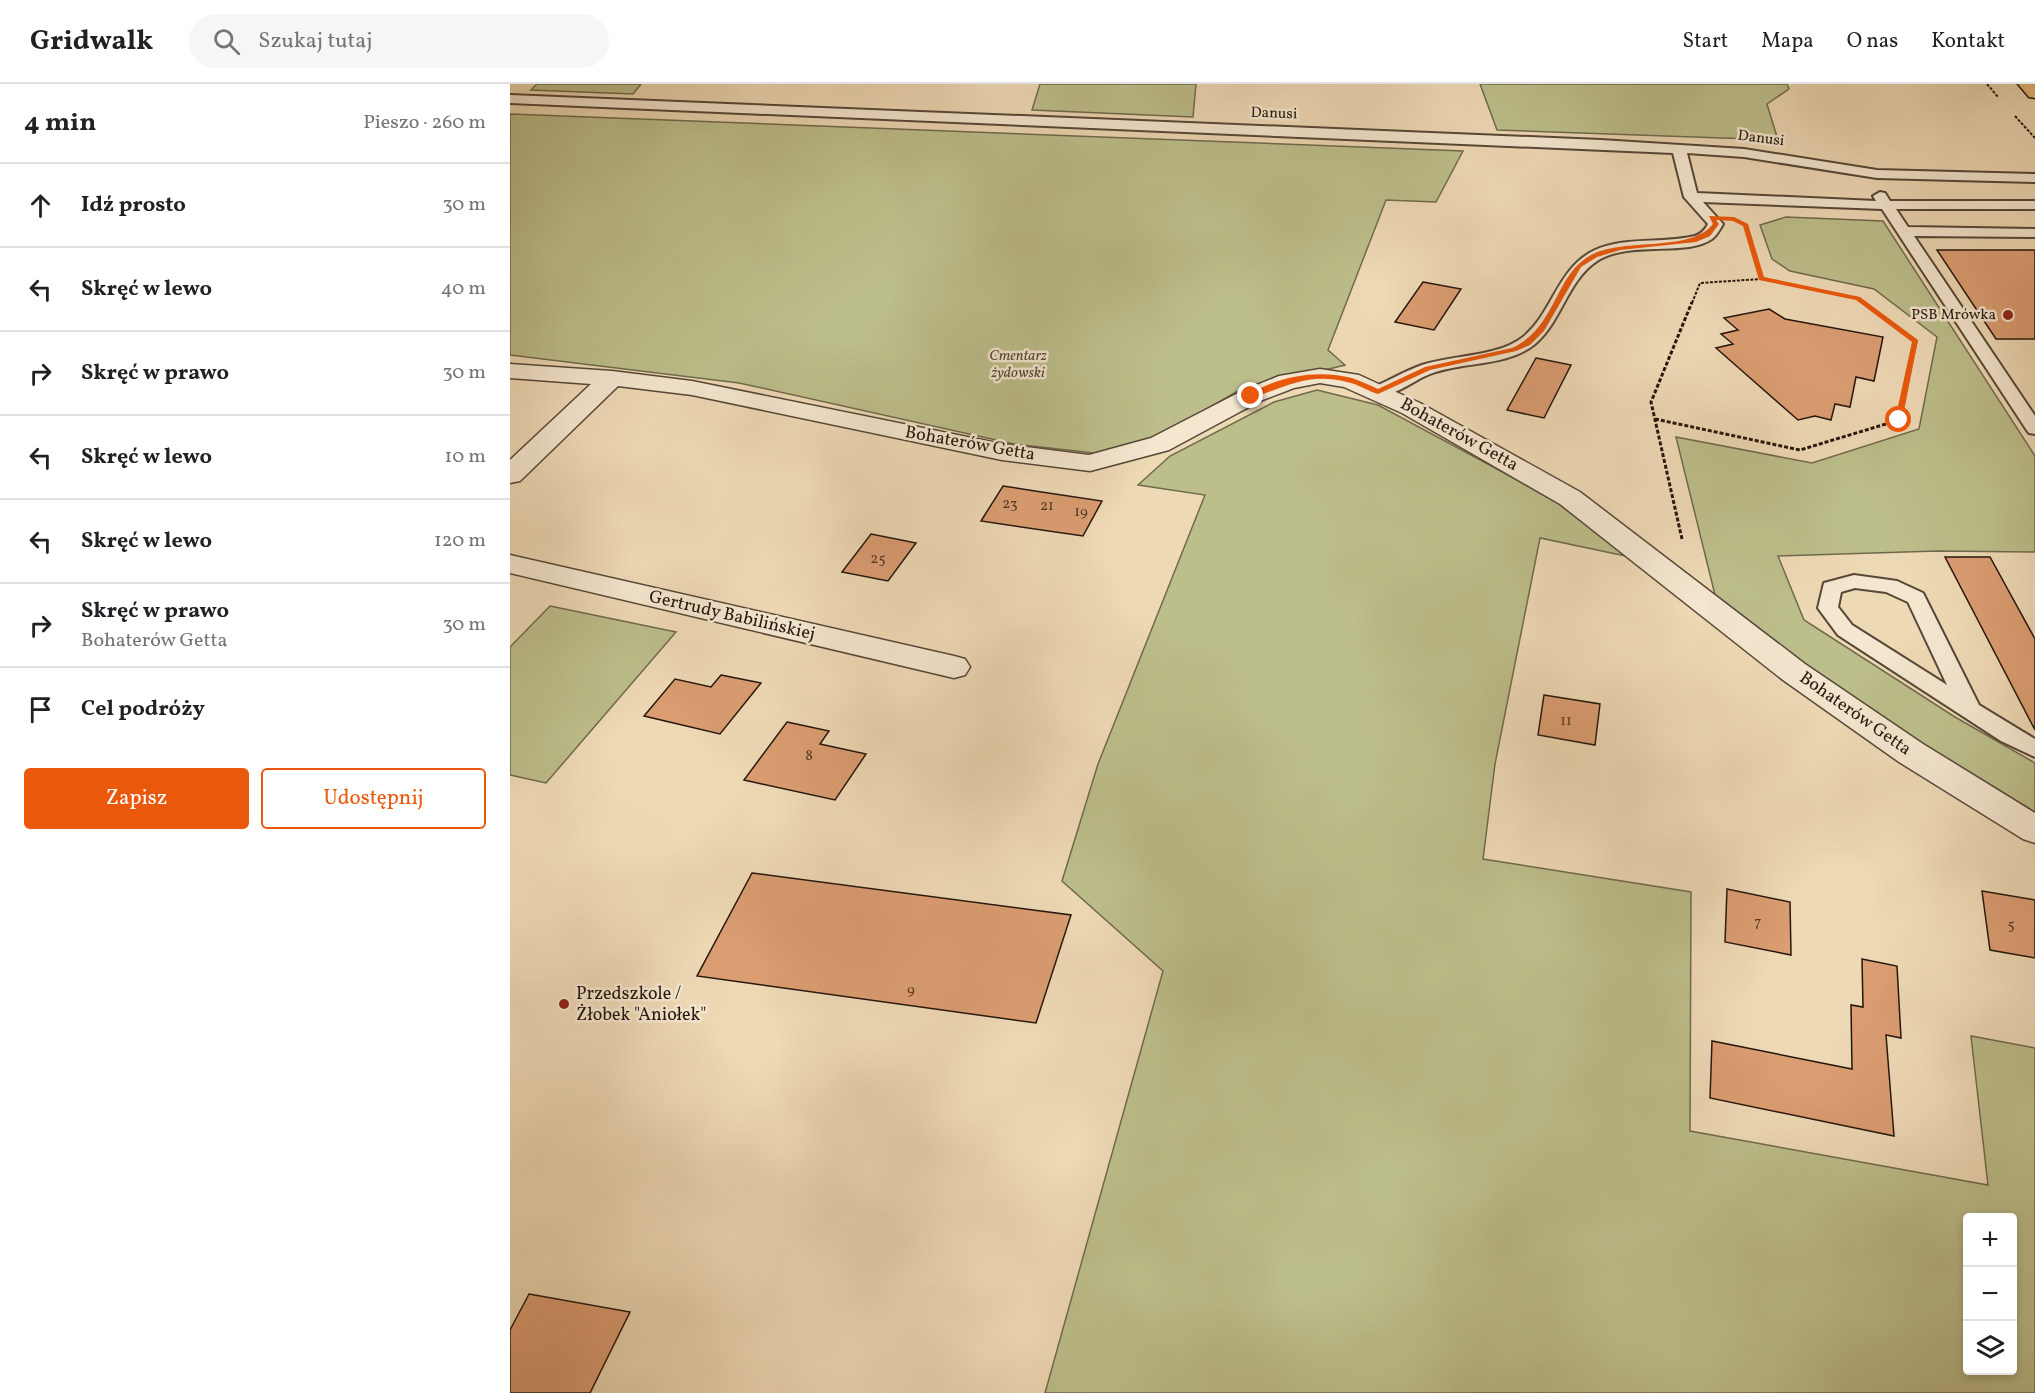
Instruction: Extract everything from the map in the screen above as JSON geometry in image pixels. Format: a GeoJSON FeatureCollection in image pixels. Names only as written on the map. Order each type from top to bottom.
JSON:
{"type":"FeatureCollection","features":[{"type":"Feature","properties":{"kind":"street","name":"Bohaterów Getta"},"geometry":{"type":"LineString","coordinates":[[510,371],[612,378],[692,387],[1002,452],[1090,463],[1160,444],[1251,396],[1288,381],[1320,376],[1350,380],[1378,392],[1570,498],[1629,541],[1697,598],[1794,672],[1911,753],[2035,830]]}},
{"type":"Feature","properties":{"kind":"street"},"geometry":{"type":"LineString","coordinates":[[510,475],[612,378]]}},
{"type":"Feature","properties":{"kind":"street","name":"Gertrudy Babilińskiej"},"geometry":{"type":"LineString","coordinates":[[510,564],[954,667]]}},
{"type":"Feature","properties":{"kind":"lane","name":"Danusi"},"geometry":{"type":"LineString","coordinates":[[510,99],[1678,148],[1744,153],[1877,174],[2035,178]]}},
{"type":"Feature","properties":{"kind":"lane"},"geometry":{"type":"LineString","coordinates":[[1378,392],[1427,369],[1514,350],[1527,343],[1542,330],[1579,266],[1594,256],[1619,248],[1693,240],[1708,235],[1716,224],[1691,197],[1678,148]]}},
{"type":"Feature","properties":{"kind":"lane"},"geometry":{"type":"LineString","coordinates":[[1877,174],[1876,188],[1885,204],[2035,429]]}},
{"type":"Feature","properties":{"kind":"lane"},"geometry":{"type":"LineString","coordinates":[[1691,197],[1885,204],[2035,205]]}},
{"type":"Feature","properties":{"kind":"lane"},"geometry":{"type":"LineString","coordinates":[[1905,231],[2035,232]]}},
{"type":"Feature","properties":{"kind":"lane"},"geometry":{"type":"LineString","coordinates":[[1970,710],[1916,598],[1890,586],[1854,581],[1831,588],[1828,608],[1845,630],[1970,710],[2035,749]]}},
{"type":"Feature","properties":{"kind":"path"},"geometry":{"type":"LineString","coordinates":[[1711,218],[1734,219],[1746,225],[1761,279]]}},
{"type":"Feature","properties":{"kind":"path"},"geometry":{"type":"LineString","coordinates":[[1655,419],[1800,450],[1899,420],[1916,342],[1858,298],[1761,279],[1700,283],[1651,402],[1697,598]]}},
{"type":"Feature","properties":{"kind":"green space"},"geometry":{"type":"Polygon","coordinates":[[[537,84],[641,84],[633,94],[531,90],[537,84]]]}},
{"type":"Feature","properties":{"kind":"green space"},"geometry":{"type":"Polygon","coordinates":[[[1040,84],[1196,84],[1193,117],[1032,110],[1040,84]]]}},
{"type":"Feature","properties":{"kind":"green space"},"geometry":{"type":"Polygon","coordinates":[[[1480,84],[1787,84],[1789,89],[1767,104],[1778,140],[1497,130],[1480,84]]]}},
{"type":"Feature","properties":{"kind":"green space","name":"Cmentarz żydowski"},"geometry":{"type":"Polygon","coordinates":[[[510,114],[1463,151],[1436,202],[1386,200],[1328,350],[1345,365],[1238,391],[1158,437],[1094,453],[1014,444],[739,383],[510,355],[510,114]]]}},
{"type":"Feature","properties":{"kind":"green space"},"geometry":{"type":"Polygon","coordinates":[[[1786,217],[1883,221],[2035,456],[2035,552],[1937,551],[1778,556],[1804,620],[1955,717],[2035,763],[2035,819],[1920,747],[1717,603],[1676,437],[1812,463],[1919,429],[1937,337],[1874,289],[1790,271],[1772,259],[1760,225],[1786,217]]]}},
{"type":"Feature","properties":{"kind":"green space"},"geometry":{"type":"Polygon","coordinates":[[[1317,390],[1378,405],[1551,498],[1635,558],[1540,538],[1495,764],[1483,859],[1691,892],[1690,1131],[1988,1185],[1971,1036],[2035,1048],[2035,1393],[1045,1393],[1163,971],[1062,881],[1098,764],[1205,495],[1138,485],[1170,456],[1274,402],[1317,390]]]}},
{"type":"Feature","properties":{"kind":"green space"},"geometry":{"type":"Polygon","coordinates":[[[550,606],[676,632],[546,783],[510,775],[510,647],[550,606]]]}},
{"type":"Feature","properties":{"kind":"building","name":"PSB Mrówka"},"geometry":{"type":"Polygon","coordinates":[[[1937,250],[2035,250],[2035,339],[1996,339],[1937,250]]]}},
{"type":"Feature","properties":{"kind":"building"},"geometry":{"type":"Polygon","coordinates":[[[1423,282],[1461,289],[1434,330],[1395,322],[1423,282]]]}},
{"type":"Feature","properties":{"kind":"building"},"geometry":{"type":"Polygon","coordinates":[[[1769,309],[1785,319],[1883,337],[1874,381],[1856,377],[1850,407],[1835,404],[1831,420],[1815,416],[1798,420],[1716,348],[1733,344],[1721,334],[1738,330],[1724,318],[1769,309]]]}},
{"type":"Feature","properties":{"kind":"building"},"geometry":{"type":"Polygon","coordinates":[[[1536,358],[1571,365],[1544,418],[1507,410],[1536,358]]]}},
{"type":"Feature","properties":{"kind":"building"},"geometry":{"type":"Polygon","coordinates":[[[1003,486],[1102,501],[1083,536],[981,521],[1003,486]]]}},
{"type":"Feature","properties":{"kind":"building"},"geometry":{"type":"Polygon","coordinates":[[[871,534],[916,543],[888,581],[842,572],[871,534]]]}},
{"type":"Feature","properties":{"kind":"building"},"geometry":{"type":"Polygon","coordinates":[[[1945,557],[1990,557],[2035,639],[2035,730],[1945,557]]]}},
{"type":"Feature","properties":{"kind":"building"},"geometry":{"type":"Polygon","coordinates":[[[721,675],[761,683],[720,734],[644,716],[675,679],[711,687],[721,675]]]}},
{"type":"Feature","properties":{"kind":"building"},"geometry":{"type":"Polygon","coordinates":[[[1544,695],[1600,704],[1595,745],[1538,735],[1544,695]]]}},
{"type":"Feature","properties":{"kind":"building"},"geometry":{"type":"Polygon","coordinates":[[[787,722],[829,731],[820,744],[866,754],[835,800],[744,780],[787,722]]]}},
{"type":"Feature","properties":{"kind":"building"},"geometry":{"type":"Polygon","coordinates":[[[752,873],[1071,915],[1036,1023],[697,976],[752,873]]]}},
{"type":"Feature","properties":{"kind":"building"},"geometry":{"type":"Polygon","coordinates":[[[1727,889],[1790,902],[1791,955],[1725,942],[1727,889]]]}},
{"type":"Feature","properties":{"kind":"building"},"geometry":{"type":"Polygon","coordinates":[[[1982,891],[2035,900],[2035,958],[1990,950],[1982,891]]]}},
{"type":"Feature","properties":{"kind":"building"},"geometry":{"type":"Polygon","coordinates":[[[1862,959],[1897,966],[1901,1038],[1886,1035],[1894,1136],[1710,1098],[1712,1041],[1852,1069],[1851,1005],[1863,1007],[1862,959]]]}},
{"type":"Feature","properties":{"kind":"building"},"geometry":{"type":"Polygon","coordinates":[[[529,1294],[630,1312],[590,1393],[510,1393],[510,1330],[529,1294]]]}},
{"type":"Feature","properties":{"kind":"place","name":"PSB Mrówka"},"geometry":{"type":"Point","coordinates":[2008,315]}},
{"type":"Feature","properties":{"kind":"place","name":"Przedszkole / Żłobek \"Aniołek\""},"geometry":{"type":"Point","coordinates":[564,1004]}},
{"type":"Feature","properties":{"kind":"route"},"geometry":{"type":"LineString","coordinates":[[1251,396],[1288,381],[1320,376],[1350,380],[1378,392],[1427,369],[1514,350],[1527,343],[1542,330],[1579,266],[1594,256],[1619,248],[1693,240],[1708,235],[1716,224],[1711,218],[1734,219],[1746,225],[1761,279],[1858,298],[1916,342],[1899,420]]}}]}
